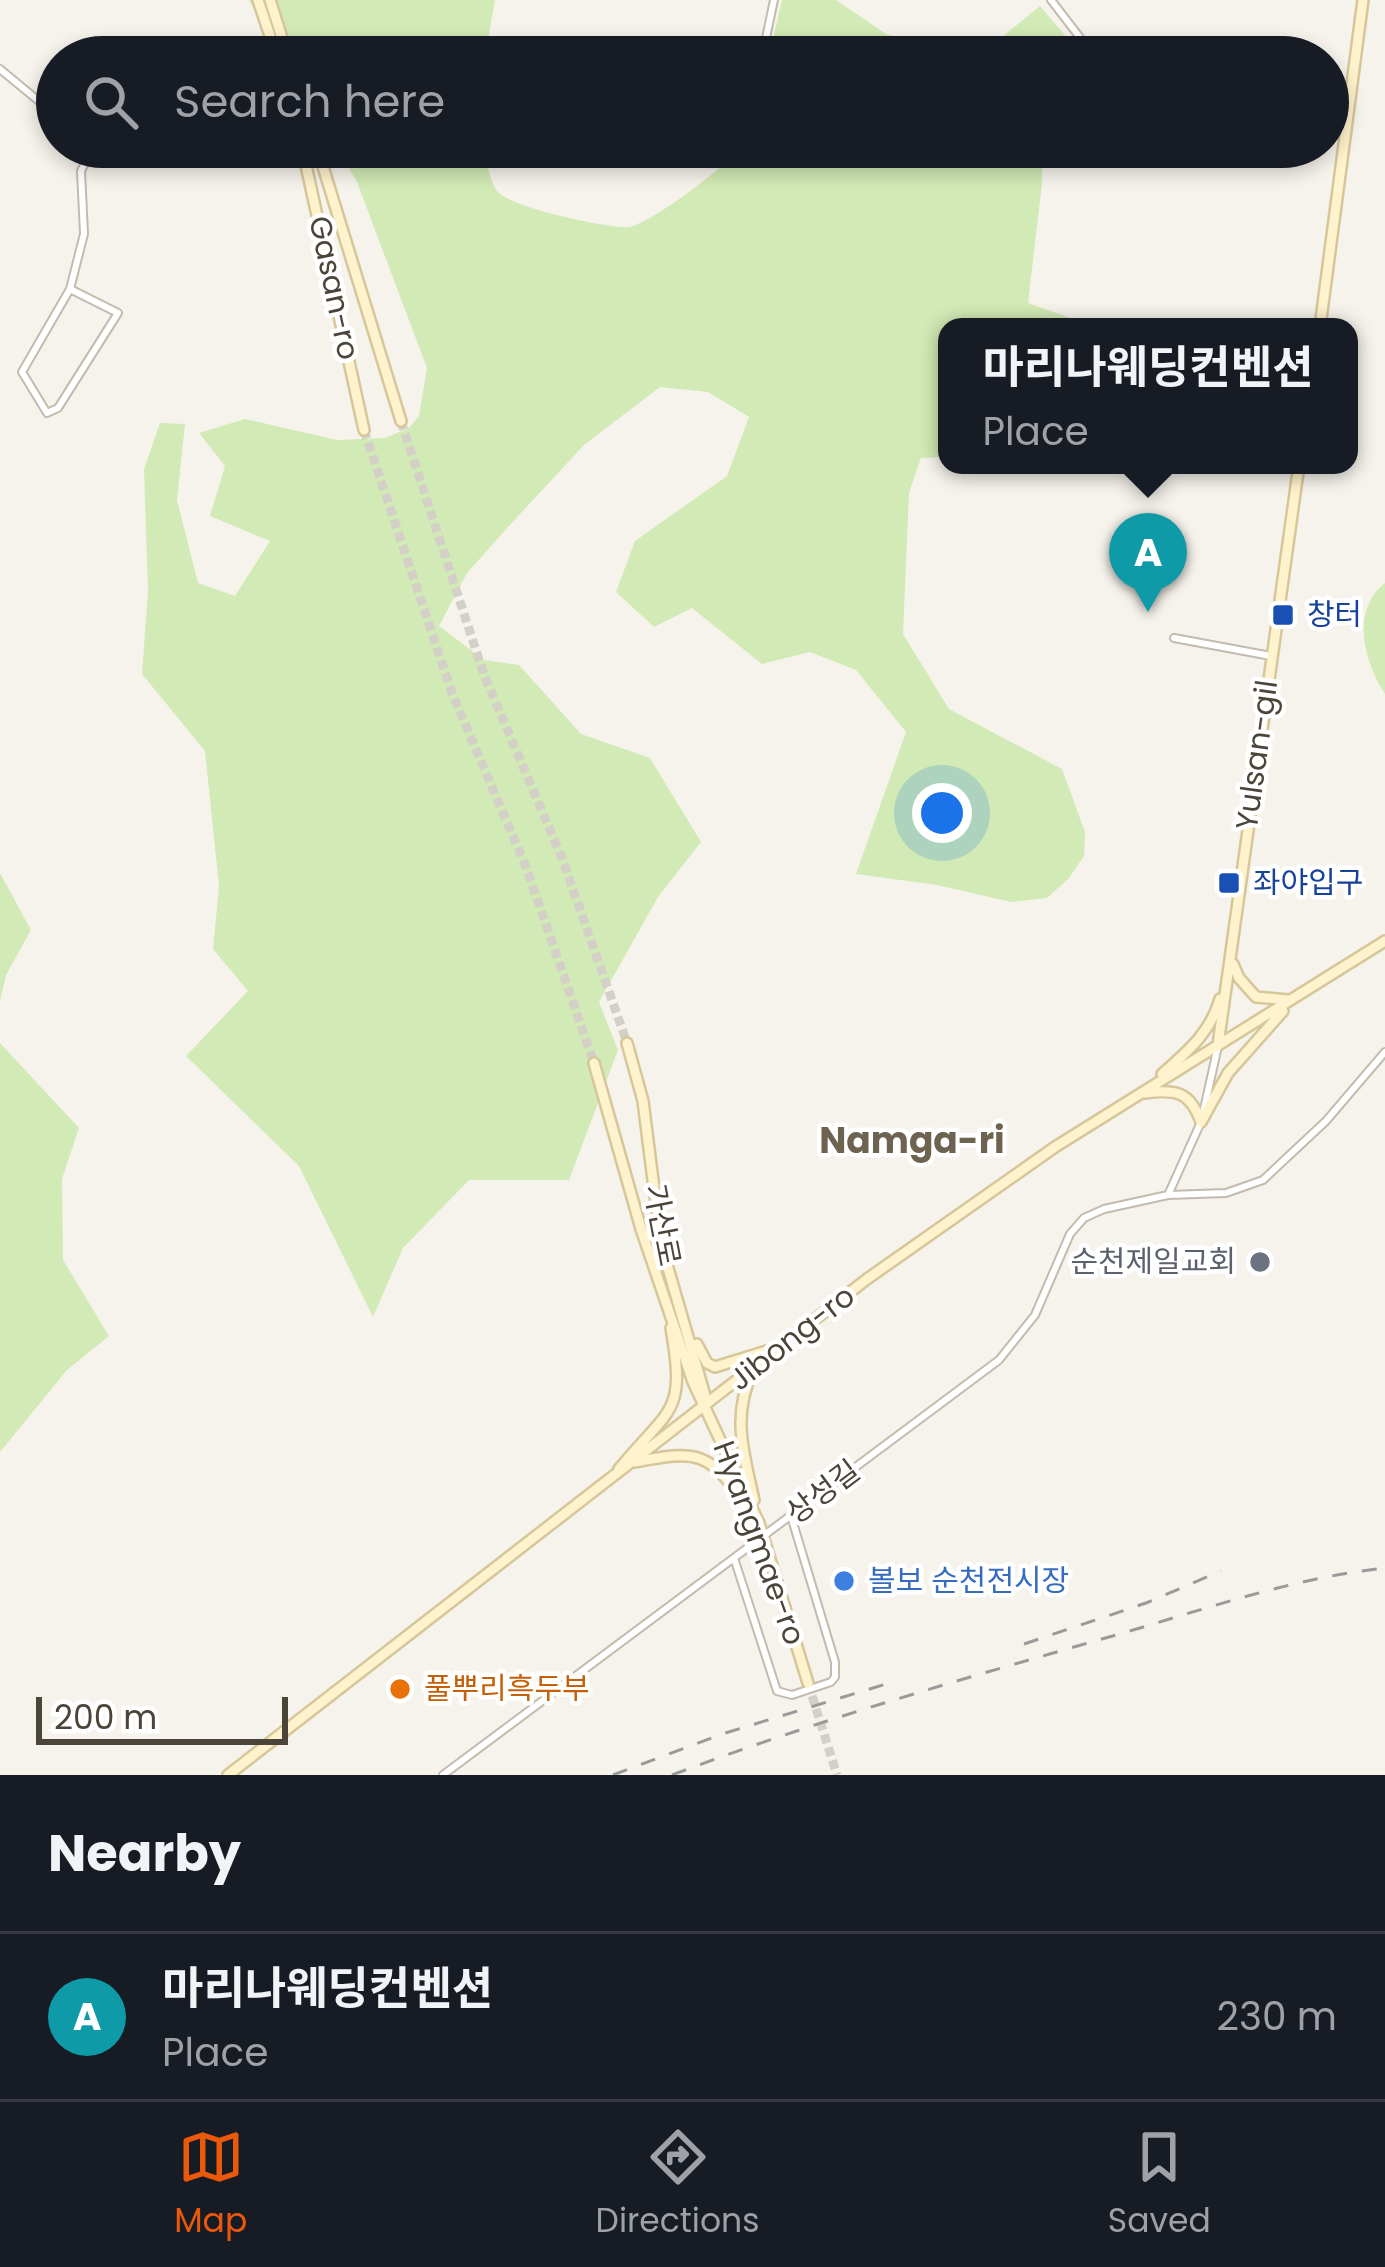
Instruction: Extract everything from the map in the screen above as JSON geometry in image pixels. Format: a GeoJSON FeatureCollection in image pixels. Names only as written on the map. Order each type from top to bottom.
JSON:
{"type":"FeatureCollection","features":[{"type":"Feature","properties":{"kind":"main road"},"geometry":{"type":"LineString","coordinates":[[258,0],[270,36]]}},
{"type":"Feature","properties":{"kind":"main road"},"geometry":{"type":"LineString","coordinates":[[270,0],[281,36]]}},
{"type":"Feature","properties":{"kind":"main road"},"geometry":{"type":"LineString","coordinates":[[1349,107],[1363,0]]}},
{"type":"Feature","properties":{"kind":"main road","name":"Gasan-ro"},"geometry":{"type":"LineString","coordinates":[[307,168],[364,430]]}},
{"type":"Feature","properties":{"kind":"main road"},"geometry":{"type":"LineString","coordinates":[[323,168],[401,421]]}},
{"type":"Feature","properties":{"kind":"main road"},"geometry":{"type":"LineString","coordinates":[[1320,318],[1341,168]]}},
{"type":"Feature","properties":{"kind":"main road","name":"Yulsan-gil"},"geometry":{"type":"LineString","coordinates":[[1218,1046],[1298,474]]}},
{"type":"Feature","properties":{"kind":"main road","name":"Jibong-ro"},"geometry":{"type":"LineString","coordinates":[[228,1775],[867,1279],[988,1192],[1385,941]]}},
{"type":"Feature","properties":{"kind":"main road"},"geometry":{"type":"LineString","coordinates":[[1231,959],[1238,978],[1256,997],[1293,1000]]}},
{"type":"Feature","properties":{"kind":"main road"},"geometry":{"type":"LineString","coordinates":[[1140,1094],[1204,1034],[1231,959]]}},
{"type":"Feature","properties":{"kind":"main road"},"geometry":{"type":"LineString","coordinates":[[1201,1122],[1228,1073],[1293,1000]]}},
{"type":"Feature","properties":{"kind":"main road","name":"가산로"},"geometry":{"type":"LineString","coordinates":[[627,1043],[643,1101],[670,1292]]}},
{"type":"Feature","properties":{"kind":"main road"},"geometry":{"type":"LineString","coordinates":[[594,1063],[641,1229],[701,1354],[711,1365],[729,1364],[784,1345]]}},
{"type":"Feature","properties":{"kind":"main road"},"geometry":{"type":"LineString","coordinates":[[1140,1094],[1166,1090],[1184,1094],[1201,1122]]}},
{"type":"Feature","properties":{"kind":"main road"},"geometry":{"type":"LineString","coordinates":[[670,1292],[693,1382],[707,1405]]}},
{"type":"Feature","properties":{"kind":"main road"},"geometry":{"type":"LineString","coordinates":[[609,1481],[670,1410],[678,1393],[670,1292]]}},
{"type":"Feature","properties":{"kind":"main road"},"geometry":{"type":"LineString","coordinates":[[754,1369],[739,1413],[758,1523]]}},
{"type":"Feature","properties":{"kind":"main road","name":"Hyangmae-ro"},"geometry":{"type":"LineString","coordinates":[[707,1405],[758,1523],[808,1683]]}},
{"type":"Feature","properties":{"kind":"main road"},"geometry":{"type":"LineString","coordinates":[[633,1462],[675,1454],[697,1455],[712,1462],[758,1523]]}},
{"type":"Feature","properties":{"kind":"street"},"geometry":{"type":"LineString","coordinates":[[767,36],[774,0]]}},
{"type":"Feature","properties":{"kind":"street"},"geometry":{"type":"LineString","coordinates":[[1051,0],[1079,36]]}},
{"type":"Feature","properties":{"kind":"street"},"geometry":{"type":"LineString","coordinates":[[0,70],[36,99]]}},
{"type":"Feature","properties":{"kind":"street"},"geometry":{"type":"LineString","coordinates":[[70,290],[118,313],[58,408],[47,413],[22,372],[70,290],[84,234],[82,168]]}},
{"type":"Feature","properties":{"kind":"street"},"geometry":{"type":"LineString","coordinates":[[1174,638],[1270,656]]}},
{"type":"Feature","properties":{"kind":"street"},"geometry":{"type":"LineString","coordinates":[[1168,1196],[1201,1122],[1218,1046]]}},
{"type":"Feature","properties":{"kind":"street","name":"상성길"},"geometry":{"type":"LineString","coordinates":[[443,1775],[999,1360],[1035,1315],[1070,1234],[1084,1218],[1104,1209],[1168,1196],[1226,1193],[1262,1180],[1326,1121],[1385,1052]]}},
{"type":"Feature","properties":{"kind":"street"},"geometry":{"type":"LineString","coordinates":[[734,1558],[779,1694],[792,1695],[831,1682],[835,1662],[791,1516]]}},
{"type":"Feature","properties":{"kind":"green space"},"geometry":{"type":"Polygon","coordinates":[[[249,0],[495,0],[489,36],[271,36],[249,0]]]}},
{"type":"Feature","properties":{"kind":"green space"},"geometry":{"type":"Polygon","coordinates":[[[782,0],[836,0],[894,36],[774,36],[782,0]]]}},
{"type":"Feature","properties":{"kind":"green space"},"geometry":{"type":"Polygon","coordinates":[[[1040,6],[1066,36],[1003,36],[1040,6]]]}},
{"type":"Feature","properties":{"kind":"green space"},"geometry":{"type":"Polygon","coordinates":[[[349,168],[489,168],[497,191],[519,204],[629,227],[688,193],[720,168],[1042,168],[1028,303],[1070,318],[938,318],[938,457],[921,458],[909,493],[903,634],[949,709],[1062,769],[1085,832],[1084,856],[1047,898],[1011,902],[856,874],[906,732],[856,670],[810,652],[762,664],[692,608],[654,627],[616,592],[635,541],[727,476],[749,417],[708,392],[660,387],[584,445],[467,573],[439,626],[484,660],[519,665],[581,734],[650,758],[701,842],[658,897],[599,1002],[618,1050],[569,1180],[469,1180],[403,1248],[373,1317],[299,1166],[186,1056],[248,991],[213,949],[219,886],[205,751],[142,674],[148,591],[144,469],[160,423],[185,424],[177,500],[198,583],[235,596],[270,541],[210,516],[225,466],[199,433],[245,419],[337,440],[385,438],[409,428],[419,416],[427,368],[349,168]]]}},
{"type":"Feature","properties":{"kind":"green space"},"geometry":{"type":"Polygon","coordinates":[[[1385,583],[1385,694],[1371,667],[1364,622],[1374,594],[1385,583]]]}},
{"type":"Feature","properties":{"kind":"green space"},"geometry":{"type":"Polygon","coordinates":[[[0,873],[31,930],[6,975],[0,1002],[0,873]]]}},
{"type":"Feature","properties":{"kind":"green space"},"geometry":{"type":"Polygon","coordinates":[[[0,1043],[79,1128],[62,1179],[63,1260],[109,1336],[67,1370],[0,1452],[0,1043]]]}},
{"type":"Feature","properties":{"kind":"tunnel"},"geometry":{"type":"LineString","coordinates":[[401,421],[484,675],[562,858],[627,1043]]}},
{"type":"Feature","properties":{"kind":"tunnel"},"geometry":{"type":"LineString","coordinates":[[364,430],[452,693],[526,867],[594,1063]]}},
{"type":"Feature","properties":{"kind":"tunnel"},"geometry":{"type":"LineString","coordinates":[[808,1683],[837,1775]]}},
{"type":"Feature","properties":{"kind":"railway"},"geometry":{"type":"LineString","coordinates":[[672,1775],[889,1702],[1212,1606],[1315,1579],[1385,1568]]}},
{"type":"Feature","properties":{"kind":"railway"},"geometry":{"type":"LineString","coordinates":[[1024,1644],[1146,1603],[1221,1571]]}},
{"type":"Feature","properties":{"kind":"railway"},"geometry":{"type":"LineString","coordinates":[[613,1775],[722,1734],[886,1684]]}},
{"type":"Feature","properties":{"kind":"place","name":"마리나웨딩컨벤션"},"geometry":{"type":"Point","coordinates":[1148,612]}},
{"type":"Feature","properties":{"kind":"place","name":"창터"},"geometry":{"type":"Point","coordinates":[1283,615]}},
{"type":"Feature","properties":{"kind":"place","name":"좌야입구"},"geometry":{"type":"Point","coordinates":[1229,883]}},
{"type":"Feature","properties":{"kind":"place","name":"순천제일교회"},"geometry":{"type":"Point","coordinates":[1260,1262]}},
{"type":"Feature","properties":{"kind":"place","name":"볼보 순천전시장"},"geometry":{"type":"Point","coordinates":[844,1581]}},
{"type":"Feature","properties":{"kind":"place","name":"풀뿌리흑두부"},"geometry":{"type":"Point","coordinates":[400,1689]}},
{"type":"Feature","properties":{"kind":"district","name":"Namga-ri"},"geometry":{"type":"Point","coordinates":[912,1140]}}]}
